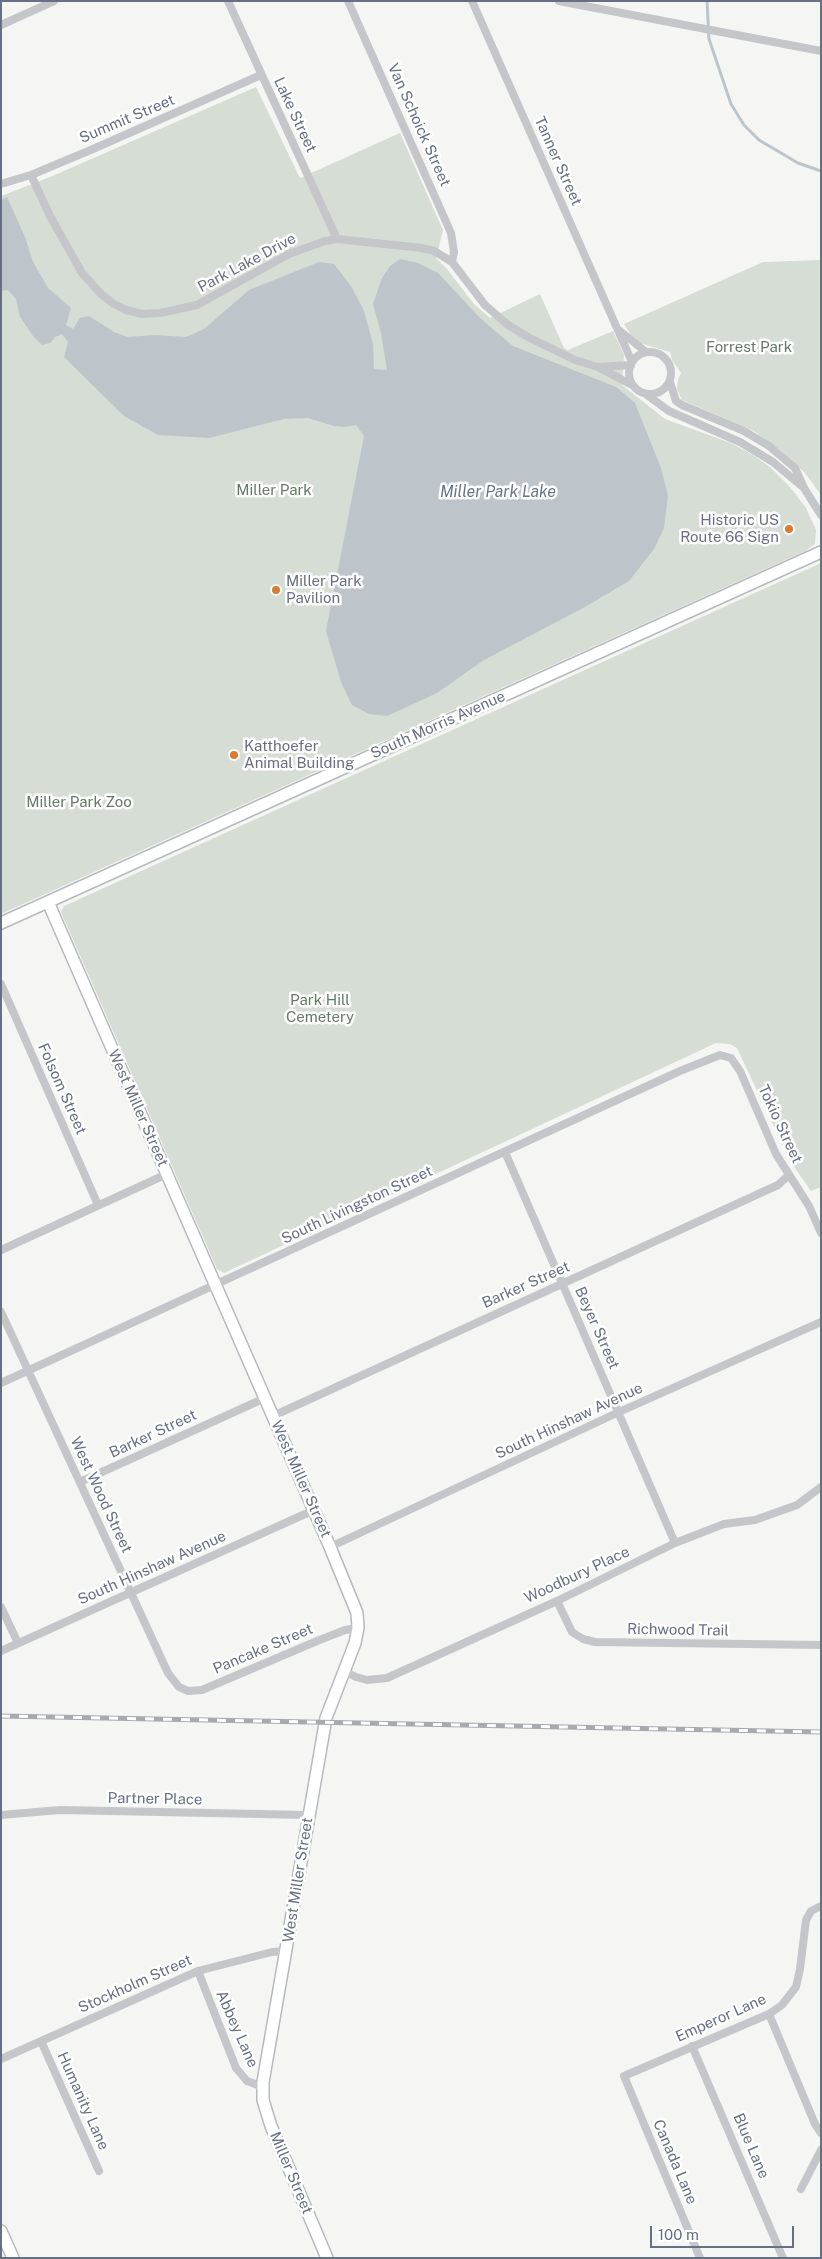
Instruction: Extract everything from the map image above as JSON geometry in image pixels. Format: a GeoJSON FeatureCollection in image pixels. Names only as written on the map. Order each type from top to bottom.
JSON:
{"type":"FeatureCollection","features":[{"type":"Feature","properties":{"kind":"street"},"geometry":{"type":"LineString","coordinates":[[1,25],[54,1]]}},
{"type":"Feature","properties":{"kind":"street","name":"Lake Street"},"geometry":{"type":"LineString","coordinates":[[228,1],[337,239]]}},
{"type":"Feature","properties":{"kind":"street","name":"Van Schoick Street"},"geometry":{"type":"LineString","coordinates":[[348,1],[451,233],[454,252],[452,262]]}},
{"type":"Feature","properties":{"kind":"street","name":"Tanner Street"},"geometry":{"type":"LineString","coordinates":[[472,1],[620,331],[631,363]]}},
{"type":"Feature","properties":{"kind":"street"},"geometry":{"type":"LineString","coordinates":[[559,1],[821,51]]}},
{"type":"Feature","properties":{"kind":"street","name":"Summit Street"},"geometry":{"type":"LineString","coordinates":[[1,184],[31,174],[261,75]]}},
{"type":"Feature","properties":{"kind":"street","name":"Park Lake Drive"},"geometry":{"type":"LineString","coordinates":[[31,174],[50,216],[82,273],[101,294],[114,304],[142,314],[178,311],[197,305],[289,254],[314,244],[337,239],[422,248],[434,251],[452,262],[485,305],[508,325],[575,360],[598,367],[632,385]]}},
{"type":"Feature","properties":{"kind":"street","name":"Tanner Street"},"geometry":{"type":"LineString","coordinates":[[620,331],[646,352]]}},
{"type":"Feature","properties":{"kind":"street"},"geometry":{"type":"LineString","coordinates":[[804,488],[773,462],[740,442],[668,411],[647,395],[636,390],[632,385],[629,375],[631,363],[646,352],[653,352],[665,359],[671,371],[670,382],[676,401],[682,406],[744,431],[769,446],[795,468],[804,488],[821,515]]}},
{"type":"Feature","properties":{"kind":"street","name":"Park Lake Drive"},"geometry":{"type":"LineString","coordinates":[[598,367],[631,363]]}},
{"type":"Feature","properties":{"kind":"street"},"geometry":{"type":"LineString","coordinates":[[647,395],[660,392],[670,382]]}},
{"type":"Feature","properties":{"kind":"street","name":"South Morris Avenue"},"geometry":{"type":"LineString","coordinates":[[1,923],[821,552]]}},
{"type":"Feature","properties":{"kind":"street","name":"West Miller Street"},"geometry":{"type":"LineString","coordinates":[[48,902],[355,1606],[358,1628],[355,1643],[326,1718],[263,2087]]}},
{"type":"Feature","properties":{"kind":"street","name":"Folsom Street"},"geometry":{"type":"LineString","coordinates":[[1,984],[98,1205]]}},
{"type":"Feature","properties":{"kind":"street","name":"South Livingston Street"},"geometry":{"type":"LineString","coordinates":[[1,1383],[713,1057],[726,1055]]}},
{"type":"Feature","properties":{"kind":"street","name":"Tokio Street"},"geometry":{"type":"LineString","coordinates":[[726,1055],[735,1063],[740,1071],[776,1154],[809,1206],[821,1233]]}},
{"type":"Feature","properties":{"kind":"street","name":"Beyer Street"},"geometry":{"type":"LineString","coordinates":[[505,1152],[676,1544]]}},
{"type":"Feature","properties":{"kind":"street"},"geometry":{"type":"LineString","coordinates":[[1,1250],[167,1174]]}},
{"type":"Feature","properties":{"kind":"street","name":"Barker Street"},"geometry":{"type":"LineString","coordinates":[[273,1416],[778,1185],[789,1175]]}},
{"type":"Feature","properties":{"kind":"street","name":"West Wood Street"},"geometry":{"type":"LineString","coordinates":[[1,1312],[168,1673],[179,1687]]}},
{"type":"Feature","properties":{"kind":"street","name":"South Hinshaw Avenue"},"geometry":{"type":"LineString","coordinates":[[330,1547],[619,1412],[821,1322]]}},
{"type":"Feature","properties":{"kind":"street","name":"Barker Street"},"geometry":{"type":"LineString","coordinates":[[80,1482],[265,1398]]}},
{"type":"Feature","properties":{"kind":"street","name":"Woodbury Place"},"geometry":{"type":"LineString","coordinates":[[344,1671],[367,1680],[387,1678],[557,1601],[676,1544],[724,1524],[754,1520],[797,1505],[821,1487]]}},
{"type":"Feature","properties":{"kind":"street","name":"South Hinshaw Avenue"},"geometry":{"type":"LineString","coordinates":[[1,1651],[314,1510]]}},
{"type":"Feature","properties":{"kind":"street","name":"Richwood Trail"},"geometry":{"type":"LineString","coordinates":[[557,1601],[572,1632],[584,1639],[595,1642],[821,1645]]}},
{"type":"Feature","properties":{"kind":"street"},"geometry":{"type":"LineString","coordinates":[[1,1607],[18,1643]]}},
{"type":"Feature","properties":{"kind":"street","name":"Pancake Street"},"geometry":{"type":"LineString","coordinates":[[179,1687],[188,1691],[202,1690],[317,1641],[345,1630],[358,1628]]}},
{"type":"Feature","properties":{"kind":"street","name":"Partner Place"},"geometry":{"type":"LineString","coordinates":[[1,1815],[60,1810],[308,1815]]}},
{"type":"Feature","properties":{"kind":"street","name":"Emperor Lane"},"geometry":{"type":"LineString","coordinates":[[624,2076],[769,2014],[782,2005],[796,1987],[806,1920],[811,1912],[821,1906]]}},
{"type":"Feature","properties":{"kind":"street","name":"Stockholm Street"},"geometry":{"type":"LineString","coordinates":[[1,2059],[198,1971],[272,1952],[286,1951]]}},
{"type":"Feature","properties":{"kind":"street","name":"Abbey Lane"},"geometry":{"type":"LineString","coordinates":[[198,1971],[236,2068],[247,2081],[263,2087]]}},
{"type":"Feature","properties":{"kind":"street"},"geometry":{"type":"LineString","coordinates":[[769,2014],[815,2124],[821,2133]]}},
{"type":"Feature","properties":{"kind":"street","name":"Humanity Lane"},"geometry":{"type":"LineString","coordinates":[[41,2041],[100,2171]]}},
{"type":"Feature","properties":{"kind":"street","name":"Blue Lane"},"geometry":{"type":"LineString","coordinates":[[692,2046],[783,2258]]}},
{"type":"Feature","properties":{"kind":"street","name":"Canada Lane"},"geometry":{"type":"LineString","coordinates":[[624,2076],[700,2258]]}},
{"type":"Feature","properties":{"kind":"street","name":"Miller Street"},"geometry":{"type":"LineString","coordinates":[[263,2087],[263,2100],[271,2126],[328,2258]]}},
{"type":"Feature","properties":{"kind":"street"},"geometry":{"type":"LineString","coordinates":[[801,2189],[821,2150]]}},
{"type":"Feature","properties":{"kind":"street"},"geometry":{"type":"LineString","coordinates":[[2,2233],[13,2258]]}},
{"type":"Feature","properties":{"kind":"green space","name":"Miller Park"},"geometry":{"type":"Polygon","coordinates":[[[256,87],[300,178],[400,133],[443,230],[436,258],[474,304],[490,318],[540,294],[564,348],[568,350],[613,331],[624,355],[622,385],[665,419],[731,443],[770,467],[790,487],[806,508],[816,530],[815,544],[805,551],[1,914],[1,196],[50,177],[256,87]]]}},
{"type":"Feature","properties":{"kind":"green space","name":"Forrest Park"},"geometry":{"type":"Polygon","coordinates":[[[821,260],[821,495],[805,473],[780,450],[754,431],[682,400],[677,389],[681,373],[672,360],[670,352],[640,343],[631,335],[624,324],[763,262],[821,260]]]}},
{"type":"Feature","properties":{"kind":"green space","name":"Park Hill Cemetery"},"geometry":{"type":"Polygon","coordinates":[[[821,563],[821,1187],[811,1191],[790,1161],[737,1048],[730,1044],[716,1043],[224,1273],[217,1269],[61,912],[64,906],[821,563]]]}},
{"type":"Feature","properties":{"kind":"water","name":"Miller Park Lake"},"geometry":{"type":"Polygon","coordinates":[[[7,197],[25,237],[33,262],[48,288],[71,308],[66,325],[73,329],[80,318],[89,316],[114,332],[128,337],[155,335],[186,337],[204,329],[249,290],[319,262],[334,264],[351,286],[364,311],[373,344],[374,369],[387,370],[381,333],[373,304],[382,278],[390,266],[400,259],[418,263],[438,273],[480,318],[513,346],[616,387],[635,403],[661,468],[668,496],[664,528],[654,549],[629,581],[585,607],[484,660],[437,693],[387,716],[369,714],[352,705],[341,682],[326,631],[364,436],[356,425],[334,426],[308,418],[284,419],[209,438],[158,435],[124,416],[64,357],[68,342],[62,334],[55,337],[50,343],[42,345],[33,336],[20,317],[16,299],[8,290],[1,291],[1,200],[7,197]]]}},
{"type":"Feature","properties":{"kind":"waterway"},"geometry":{"type":"LineString","coordinates":[[707,1],[709,39],[731,104],[744,125],[759,140],[798,163],[821,171]]}},
{"type":"Feature","properties":{"kind":"railway"},"geometry":{"type":"LineString","coordinates":[[1,1716],[821,1732]]}},
{"type":"Feature","properties":{"kind":"place","name":"Historic US Route 66 Sign"},"geometry":{"type":"Point","coordinates":[789,529]}},
{"type":"Feature","properties":{"kind":"place","name":"Miller Park Pavilion"},"geometry":{"type":"Point","coordinates":[276,590]}},
{"type":"Feature","properties":{"kind":"place","name":"Katthoefer Animal Building"},"geometry":{"type":"Point","coordinates":[234,755]}},
{"type":"Feature","properties":{"kind":"park label","name":"Miller Park Zoo"},"geometry":{"type":"Point","coordinates":[79,802]}}]}
